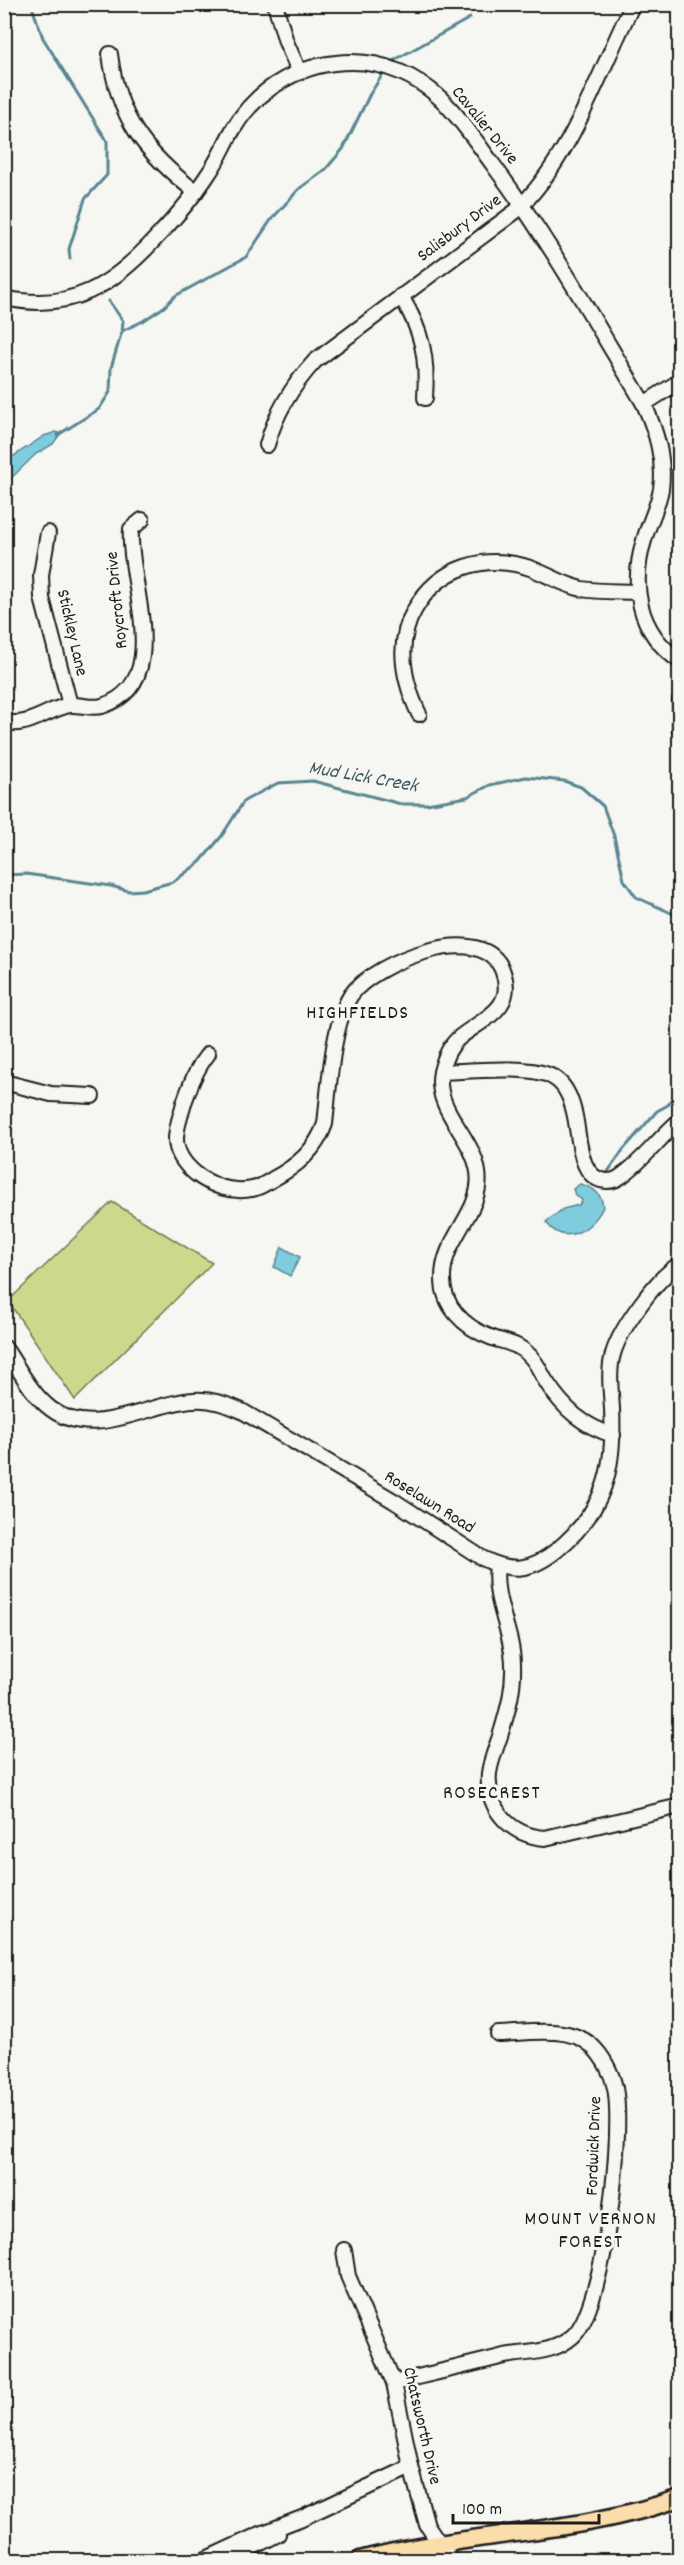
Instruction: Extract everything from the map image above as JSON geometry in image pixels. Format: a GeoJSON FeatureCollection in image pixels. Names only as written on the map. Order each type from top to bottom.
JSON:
{"type":"FeatureCollection","features":[{"type":"Feature","properties":{"kind":"main road"},"geometry":{"type":"LineString","coordinates":[[360,2560],[439,2542],[583,2523],[628,2514],[680,2498]]}},
{"type":"Feature","properties":{"kind":"street"},"geometry":{"type":"LineString","coordinates":[[275,4],[286,42],[299,71]]}},
{"type":"Feature","properties":{"kind":"street","name":"Salisbury Drive"},"geometry":{"type":"LineString","coordinates":[[267,445],[278,412],[302,375],[330,348],[522,205],[552,165],[578,122],[633,4]]}},
{"type":"Feature","properties":{"kind":"street"},"geometry":{"type":"LineString","coordinates":[[110,54],[116,89],[131,125],[155,158],[196,192]]}},
{"type":"Feature","properties":{"kind":"street","name":"Cavalier Drive"},"geometry":{"type":"LineString","coordinates":[[4,298],[50,302],[93,291],[123,271],[148,248],[196,192],[244,114],[269,90],[299,71],[324,63],[357,62],[387,67],[408,76],[438,97],[453,111],[522,205],[644,404],[658,440],[662,473],[657,505],[639,557],[637,592],[644,619],[652,634],[663,648],[680,661]]}},
{"type":"Feature","properties":{"kind":"street"},"geometry":{"type":"LineString","coordinates":[[401,296],[411,313],[424,347],[425,398]]}},
{"type":"Feature","properties":{"kind":"street"},"geometry":{"type":"LineString","coordinates":[[644,404],[680,381]]}},
{"type":"Feature","properties":{"kind":"street","name":"Roycroft Drive"},"geometry":{"type":"LineString","coordinates":[[4,721],[9,723],[32,720],[46,712],[70,705],[98,707],[117,700],[130,690],[139,674],[142,652],[139,593],[130,549],[131,529],[142,520]]}},
{"type":"Feature","properties":{"kind":"street","name":"Stickley Lane"},"geometry":{"type":"LineString","coordinates":[[48,533],[41,575],[42,598],[70,705]]}},
{"type":"Feature","properties":{"kind":"street"},"geometry":{"type":"LineString","coordinates":[[419,714],[409,690],[403,664],[407,627],[420,601],[430,589],[456,570],[479,562],[499,562],[531,569],[580,588],[637,592]]}},
{"type":"Feature","properties":{"kind":"street"},"geometry":{"type":"LineString","coordinates":[[680,700],[680,731]]}},
{"type":"Feature","properties":{"kind":"street"},"geometry":{"type":"LineString","coordinates":[[208,1054],[194,1075],[180,1117],[176,1138],[178,1151],[187,1167],[214,1185],[235,1190],[259,1188],[294,1166],[313,1148],[325,1124],[340,1022],[345,1005],[359,986],[370,977],[422,953],[448,945],[480,949],[498,961],[505,977],[504,996],[493,1015],[462,1035],[451,1046],[441,1072],[440,1094],[474,1156],[479,1184],[472,1209],[453,1239],[446,1256],[443,1280],[450,1305],[467,1324],[479,1332],[519,1346],[532,1358],[554,1392],[577,1418],[613,1435]]}},
{"type":"Feature","properties":{"kind":"street"},"geometry":{"type":"LineString","coordinates":[[441,1072],[515,1070],[540,1072],[555,1078],[568,1094],[583,1159],[595,1176],[604,1181],[619,1178],[680,1120]]}},
{"type":"Feature","properties":{"kind":"street"},"geometry":{"type":"LineString","coordinates":[[4,1082],[51,1094],[92,1096]]}},
{"type":"Feature","properties":{"kind":"street","name":"Roselawn Road"},"geometry":{"type":"LineString","coordinates":[[4,1347],[43,1402],[60,1414],[70,1418],[103,1420],[196,1399],[227,1405],[242,1411],[384,1495],[482,1558],[497,1566],[518,1569],[539,1562],[570,1539],[583,1525],[602,1494],[608,1478],[613,1435],[611,1360],[617,1341],[636,1311],[664,1276],[680,1264]]}},
{"type":"Feature","properties":{"kind":"street"},"geometry":{"type":"LineString","coordinates":[[497,1566],[496,1588],[513,1661],[511,1697],[489,1770],[490,1794],[499,1815],[505,1822],[522,1833],[545,1838],[558,1837],[680,1806]]}},
{"type":"Feature","properties":{"kind":"street","name":"Fordwick Drive"},"geometry":{"type":"LineString","coordinates":[[394,2383],[509,2355],[549,2350],[571,2338],[581,2328],[591,2307],[609,2222],[613,2190],[617,2104],[612,2078],[598,2052],[581,2038],[562,2033],[498,2034]]}},
{"type":"Feature","properties":{"kind":"street","name":"Chatsworth Drive"},"geometry":{"type":"LineString","coordinates":[[344,2250],[348,2276],[394,2383],[411,2467],[427,2525],[451,2560]]}},
{"type":"Feature","properties":{"kind":"street"},"geometry":{"type":"LineString","coordinates":[[204,2560],[302,2518],[411,2467]]}},
{"type":"Feature","properties":{"kind":"street"},"geometry":{"type":"LineString","coordinates":[[228,2560],[258,2546],[302,2518]]}},
{"type":"Feature","properties":{"kind":"green space"},"geometry":{"type":"Polygon","coordinates":[[[112,1202],[212,1263],[75,1400],[8,1301],[112,1202]]]}},
{"type":"Feature","properties":{"kind":"water"},"geometry":{"type":"Polygon","coordinates":[[[56,432],[60,434],[53,444],[36,454],[5,484],[5,462],[44,436],[56,432]]]}},
{"type":"Feature","properties":{"kind":"water"},"geometry":{"type":"Polygon","coordinates":[[[580,1184],[596,1192],[601,1198],[603,1207],[585,1228],[578,1232],[561,1234],[553,1230],[546,1222],[563,1209],[579,1205],[582,1200],[575,1195],[573,1189],[580,1184]]]}},
{"type":"Feature","properties":{"kind":"water"},"geometry":{"type":"Polygon","coordinates":[[[282,1247],[300,1257],[290,1276],[274,1267],[282,1247]]]}},
{"type":"Feature","properties":{"kind":"waterway"},"geometry":{"type":"LineString","coordinates":[[31,4],[43,38],[107,141],[107,175],[85,199],[69,249],[70,259]]}},
{"type":"Feature","properties":{"kind":"waterway"},"geometry":{"type":"LineString","coordinates":[[391,62],[470,18]]}},
{"type":"Feature","properties":{"kind":"waterway"},"geometry":{"type":"LineString","coordinates":[[122,331],[143,321],[164,307],[175,296],[246,257],[271,220],[299,189],[325,170],[343,149],[370,94],[383,74]]}},
{"type":"Feature","properties":{"kind":"waterway"},"geometry":{"type":"LineString","coordinates":[[58,435],[99,409],[110,392],[111,368],[123,321],[109,301]]}},
{"type":"Feature","properties":{"kind":"waterway","name":"Mud Lick Creek"},"geometry":{"type":"LineString","coordinates":[[4,875],[26,874],[111,886],[129,891],[143,890],[173,882],[200,862],[221,837],[244,801],[278,783],[313,781],[401,804],[427,804],[467,797],[490,785],[526,777],[564,781],[581,787],[603,806],[614,836],[624,880],[636,897],[680,917]]}},
{"type":"Feature","properties":{"kind":"waterway"},"geometry":{"type":"LineString","coordinates":[[607,1173],[623,1150],[657,1111],[668,1105],[680,1087]]}},
{"type":"Feature","properties":{"kind":"district","name":"HIGHFIELDS"},"geometry":{"type":"Point","coordinates":[358,1014]}},
{"type":"Feature","properties":{"kind":"district","name":"ROSECREST"},"geometry":{"type":"Point","coordinates":[492,1794]}},
{"type":"Feature","properties":{"kind":"district","name":"MOUNT VERNON FOREST"},"geometry":{"type":"Point","coordinates":[591,2232]}}]}
